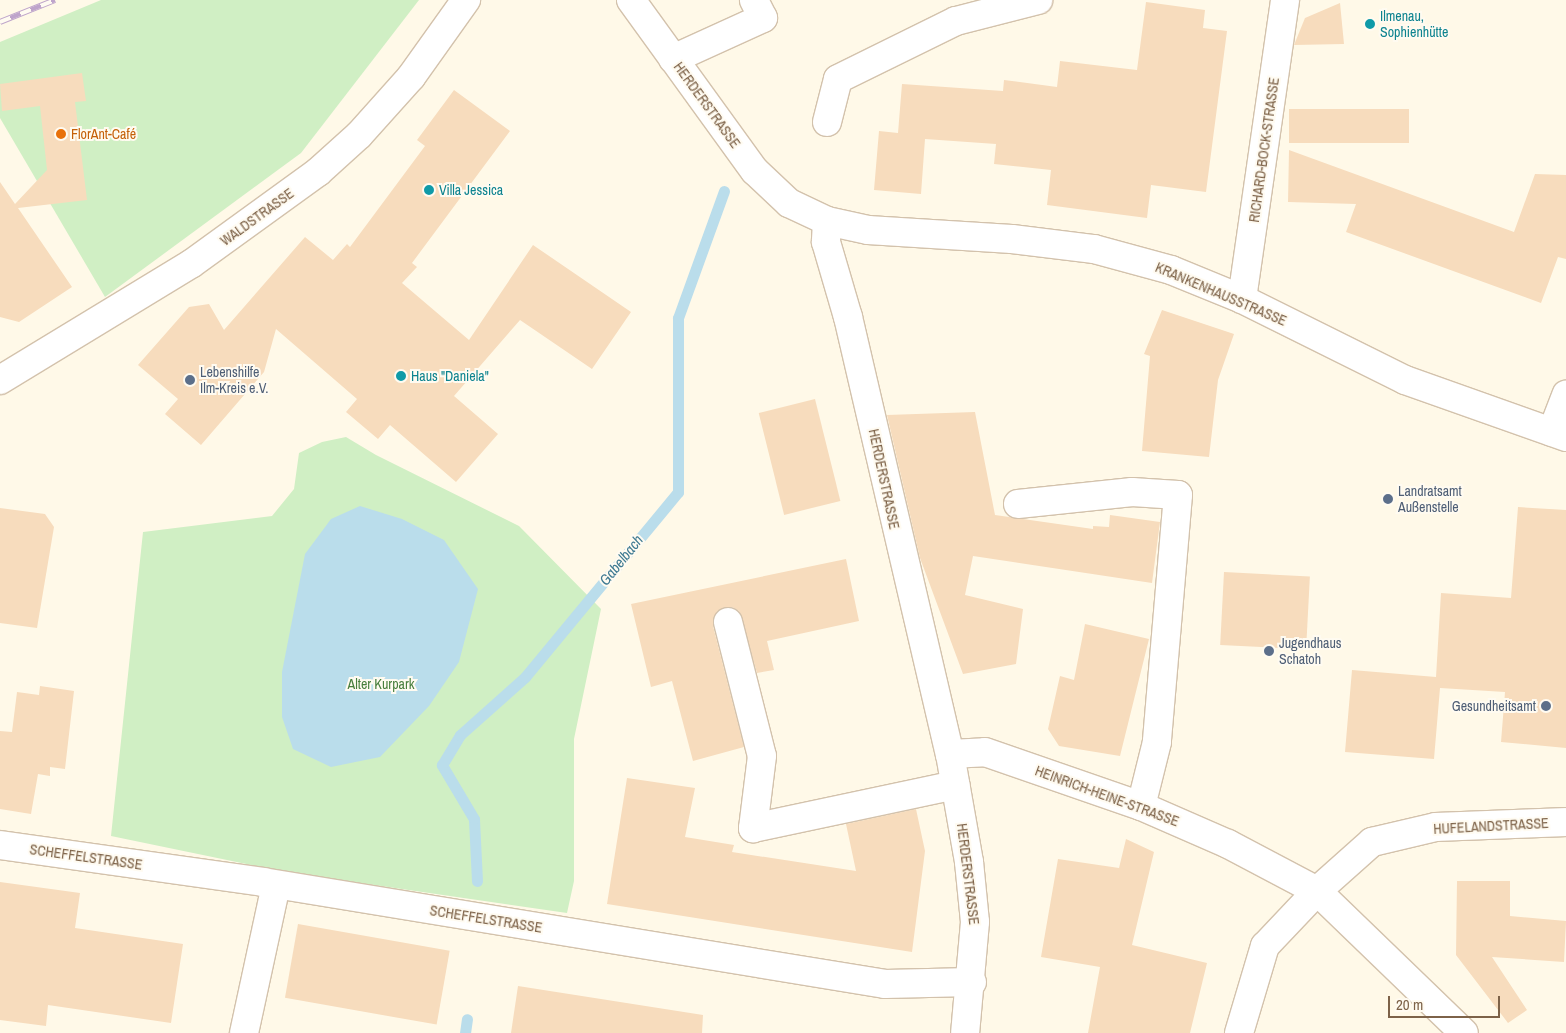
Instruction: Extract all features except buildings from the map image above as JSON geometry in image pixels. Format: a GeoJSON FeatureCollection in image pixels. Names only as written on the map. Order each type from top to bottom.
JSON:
{"type":"FeatureCollection","features":[{"type":"Feature","properties":{"kind":"street","name":"WALDSTRASSE"},"geometry":{"type":"LineString","coordinates":[[0,380],[191,264],[318,172],[359,135],[411,77],[466,0]]}},
{"type":"Feature","properties":{"kind":"street","name":"HERDERSTRASSE"},"geometry":{"type":"LineString","coordinates":[[632,0],[755,171],[789,203],[827,221],[826,242],[848,317],[950,754],[976,922],[972,982],[965,1033]]}},
{"type":"Feature","properties":{"kind":"street"},"geometry":{"type":"LineString","coordinates":[[673,58],[763,18],[754,0]]}},
{"type":"Feature","properties":{"kind":"street"},"geometry":{"type":"LineString","coordinates":[[827,122],[838,78],[956,21],[1038,0]]}},
{"type":"Feature","properties":{"kind":"street","name":"RICHARD-BOCK-STRASSE"},"geometry":{"type":"LineString","coordinates":[[1242,299],[1285,0]]}},
{"type":"Feature","properties":{"kind":"street","name":"KRANKENHAUSSTRASSE"},"geometry":{"type":"LineString","coordinates":[[827,221],[868,230],[1012,239],[1094,249],[1171,270],[1242,299],[1405,380],[1559,435]]}},
{"type":"Feature","properties":{"kind":"street"},"geometry":{"type":"LineString","coordinates":[[1559,435],[1566,395]]}},
{"type":"Feature","properties":{"kind":"street"},"geometry":{"type":"LineString","coordinates":[[1018,504],[1132,492],[1178,496],[1157,742],[1141,806]]}},
{"type":"Feature","properties":{"kind":"street"},"geometry":{"type":"LineString","coordinates":[[728,622],[762,756],[753,828],[955,785]]}},
{"type":"Feature","properties":{"kind":"street","name":"HEINRICH-HEINE-STRASSE"},"geometry":{"type":"LineString","coordinates":[[950,754],[985,752],[1141,806],[1228,844],[1317,891],[1464,1033]]}},
{"type":"Feature","properties":{"kind":"street","name":"HUFELANDSTRASSE"},"geometry":{"type":"LineString","coordinates":[[1239,1033],[1265,946],[1317,891],[1372,842],[1436,827],[1566,822]]}},
{"type":"Feature","properties":{"kind":"street","name":"SCHEFFELSTRASSE"},"geometry":{"type":"LineString","coordinates":[[0,845],[276,885],[885,984],[972,982]]}},
{"type":"Feature","properties":{"kind":"street"},"geometry":{"type":"LineString","coordinates":[[244,1033],[276,885]]}},
{"type":"Feature","properties":{"kind":"green space"},"geometry":{"type":"Polygon","coordinates":[[[101,0],[419,0],[301,153],[105,297],[0,118],[0,42],[101,0]]]}},
{"type":"Feature","properties":{"kind":"green space","name":"Alter Kurpark"},"geometry":{"type":"Polygon","coordinates":[[[346,437],[376,455],[519,526],[601,609],[574,739],[574,881],[567,913],[285,872],[111,836],[143,532],[272,516],[294,489],[299,453],[322,442],[346,437]]]}},
{"type":"Feature","properties":{"kind":"water"},"geometry":{"type":"Polygon","coordinates":[[[360,506],[402,519],[444,540],[478,589],[459,662],[429,706],[380,757],[331,767],[293,749],[282,717],[282,672],[305,554],[331,519],[360,506]]]}},
{"type":"Feature","properties":{"kind":"waterway","name":"Gabelbach"},"geometry":{"type":"LineString","coordinates":[[477,881],[474,819],[442,765],[460,735],[525,677],[678,492],[678,318],[724,191]]}},
{"type":"Feature","properties":{"kind":"waterway","name":"Gabelbach"},"geometry":{"type":"LineString","coordinates":[[465,1033],[467,1019]]}},
{"type":"Feature","properties":{"kind":"railway"},"geometry":{"type":"LineString","coordinates":[[0,22],[55,0]]}},
{"type":"Feature","properties":{"kind":"place","name":"Ilmenau, Sophienhütte"},"geometry":{"type":"Point","coordinates":[1370,24]}},
{"type":"Feature","properties":{"kind":"place","name":"FlorAnt-Café"},"geometry":{"type":"Point","coordinates":[61,134]}},
{"type":"Feature","properties":{"kind":"place","name":"Villa Jessica"},"geometry":{"type":"Point","coordinates":[429,190]}},
{"type":"Feature","properties":{"kind":"place","name":"Haus \"Daniela\""},"geometry":{"type":"Point","coordinates":[401,376]}},
{"type":"Feature","properties":{"kind":"place","name":"Lebenshilfe Ilm-Kreis e.V."},"geometry":{"type":"Point","coordinates":[190,380]}},
{"type":"Feature","properties":{"kind":"place","name":"Landratsamt Außenstelle"},"geometry":{"type":"Point","coordinates":[1388,499]}},
{"type":"Feature","properties":{"kind":"place","name":"Jugendhaus Schatoh"},"geometry":{"type":"Point","coordinates":[1269,651]}},
{"type":"Feature","properties":{"kind":"place","name":"Gesundheitsamt"},"geometry":{"type":"Point","coordinates":[1546,706]}}]}
